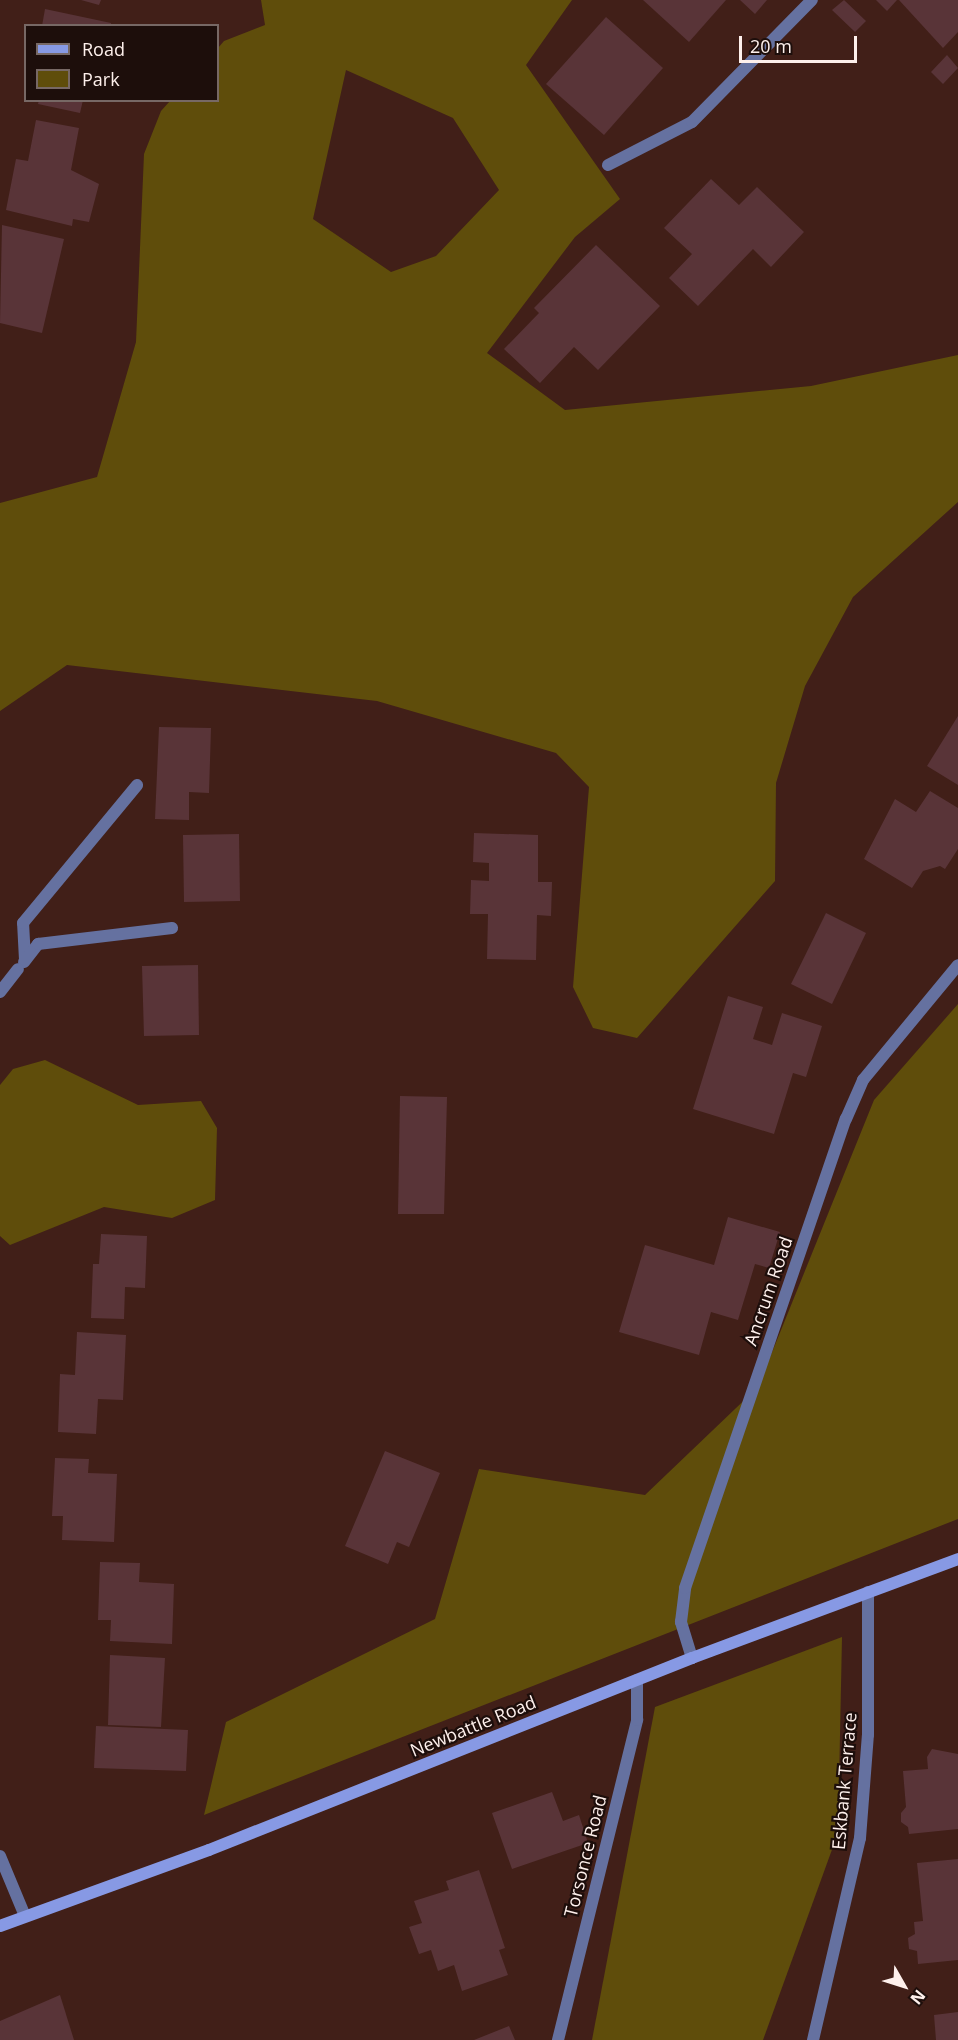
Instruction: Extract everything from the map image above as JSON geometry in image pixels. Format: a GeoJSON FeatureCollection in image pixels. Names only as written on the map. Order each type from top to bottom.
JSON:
{"type":"FeatureCollection","features":[{"type":"Feature","properties":{"kind":"main road","name":"Newbattle Road"},"geometry":{"type":"LineString","coordinates":[[0,1926],[209,1850],[692,1658],[958,1559]]}},
{"type":"Feature","properties":{"kind":"street"},"geometry":{"type":"LineString","coordinates":[[608,165],[692,122],[812,0]]}},
{"type":"Feature","properties":{"kind":"street"},"geometry":{"type":"LineString","coordinates":[[22,965],[23,923],[137,785]]}},
{"type":"Feature","properties":{"kind":"street"},"geometry":{"type":"LineString","coordinates":[[0,992],[38,944],[172,928]]}},
{"type":"Feature","properties":{"kind":"street","name":"Ancrum Road"},"geometry":{"type":"LineString","coordinates":[[692,1658],[681,1622],[685,1588],[846,1119],[863,1080],[958,965]]}},
{"type":"Feature","properties":{"kind":"street","name":"Eskbank Terrace"},"geometry":{"type":"LineString","coordinates":[[813,2040],[860,1838],[868,1735],[868,1592]]}},
{"type":"Feature","properties":{"kind":"street","name":"Torsonce Road"},"geometry":{"type":"LineString","coordinates":[[558,2040],[637,1720],[637,1680]]}},
{"type":"Feature","properties":{"kind":"street"},"geometry":{"type":"LineString","coordinates":[[0,1856],[25,1916]]}},
{"type":"Feature","properties":{"kind":"green space"},"geometry":{"type":"Polygon","coordinates":[[[261,0],[572,0],[526,65],[620,199],[575,237],[487,353],[565,410],[811,386],[958,355],[958,502],[853,597],[805,686],[776,783],[775,881],[637,1038],[593,1028],[573,987],[589,787],[556,753],[377,701],[67,665],[0,711],[0,503],[97,477],[136,342],[144,154],[161,111],[169,102],[219,102],[219,47],[224,41],[265,25],[261,0]],[[346,70],[313,219],[391,272],[436,256],[499,190],[453,118],[346,70]]]}},
{"type":"Feature","properties":{"kind":"green space"},"geometry":{"type":"Polygon","coordinates":[[[958,1004],[958,1519],[204,1815],[226,1722],[435,1619],[479,1469],[645,1495],[758,1387],[874,1100],[958,1004]]]}},
{"type":"Feature","properties":{"kind":"green space"},"geometry":{"type":"Polygon","coordinates":[[[45,1060],[138,1105],[201,1101],[217,1128],[215,1200],[172,1218],[104,1207],[10,1245],[0,1236],[0,1085],[13,1069],[45,1060]]]}},
{"type":"Feature","properties":{"kind":"green space"},"geometry":{"type":"Polygon","coordinates":[[[842,1637],[838,1833],[763,2040],[592,2040],[655,1707],[842,1637]]]}},
{"type":"Feature","properties":{"kind":"building"},"geometry":{"type":"Polygon","coordinates":[[[81,0],[101,0],[99,5],[81,0]]]}},
{"type":"Feature","properties":{"kind":"building"},"geometry":{"type":"Polygon","coordinates":[[[643,0],[726,0],[689,42],[643,0]]]}},
{"type":"Feature","properties":{"kind":"building"},"geometry":{"type":"Polygon","coordinates":[[[740,0],[767,0],[755,14],[740,0]]]}},
{"type":"Feature","properties":{"kind":"building"},"geometry":{"type":"Polygon","coordinates":[[[844,0],[866,21],[855,32],[832,10],[844,0]]]}},
{"type":"Feature","properties":{"kind":"building"},"geometry":{"type":"Polygon","coordinates":[[[876,0],[897,0],[887,11],[876,0]]]}},
{"type":"Feature","properties":{"kind":"building"},"geometry":{"type":"Polygon","coordinates":[[[899,0],[958,0],[958,32],[943,48],[899,0]]]}},
{"type":"Feature","properties":{"kind":"building"},"geometry":{"type":"Polygon","coordinates":[[[45,9],[111,23],[111,24],[42,24],[45,9]]]}},
{"type":"Feature","properties":{"kind":"building"},"geometry":{"type":"Polygon","coordinates":[[[606,17],[663,68],[604,135],[546,84],[606,17]]]}},
{"type":"Feature","properties":{"kind":"building"},"geometry":{"type":"Polygon","coordinates":[[[947,55],[958,68],[943,84],[931,72],[947,55]]]}},
{"type":"Feature","properties":{"kind":"building"},"geometry":{"type":"Polygon","coordinates":[[[38,102],[83,102],[80,113],[38,104],[38,102]]]}},
{"type":"Feature","properties":{"kind":"building"},"geometry":{"type":"Polygon","coordinates":[[[36,120],[79,128],[71,170],[99,184],[89,222],[73,219],[72,226],[6,210],[16,159],[28,161],[36,120]]]}},
{"type":"Feature","properties":{"kind":"building"},"geometry":{"type":"Polygon","coordinates":[[[711,179],[739,205],[757,187],[804,232],[771,267],[753,249],[698,306],[669,278],[692,254],[664,228],[711,179]]]}},
{"type":"Feature","properties":{"kind":"building"},"geometry":{"type":"Polygon","coordinates":[[[2,225],[64,239],[42,333],[0,323],[2,225]]]}},
{"type":"Feature","properties":{"kind":"building"},"geometry":{"type":"Polygon","coordinates":[[[596,245],[660,306],[598,370],[574,347],[540,383],[504,349],[539,313],[534,308],[596,245]]]}},
{"type":"Feature","properties":{"kind":"building"},"geometry":{"type":"Polygon","coordinates":[[[958,716],[958,785],[927,766],[958,716]]]}},
{"type":"Feature","properties":{"kind":"building"},"geometry":{"type":"Polygon","coordinates":[[[159,727],[211,728],[209,793],[189,792],[189,820],[155,819],[159,727]]]}},
{"type":"Feature","properties":{"kind":"building"},"geometry":{"type":"Polygon","coordinates":[[[930,791],[958,808],[958,849],[945,869],[940,866],[923,871],[912,888],[864,859],[895,799],[916,812],[930,791]]]}},
{"type":"Feature","properties":{"kind":"building"},"geometry":{"type":"Polygon","coordinates":[[[474,833],[538,835],[538,882],[552,882],[551,916],[537,915],[536,960],[487,959],[488,914],[470,914],[471,880],[489,881],[489,863],[473,862],[474,833]]]}},
{"type":"Feature","properties":{"kind":"building"},"geometry":{"type":"Polygon","coordinates":[[[239,834],[240,901],[184,902],[183,835],[239,834]]]}},
{"type":"Feature","properties":{"kind":"building"},"geometry":{"type":"Polygon","coordinates":[[[826,913],[866,933],[832,1004],[791,984],[826,913]]]}},
{"type":"Feature","properties":{"kind":"building"},"geometry":{"type":"Polygon","coordinates":[[[198,965],[199,1035],[144,1036],[142,966],[198,965]]]}},
{"type":"Feature","properties":{"kind":"building"},"geometry":{"type":"Polygon","coordinates":[[[728,996],[763,1007],[753,1039],[772,1045],[782,1013],[822,1026],[806,1077],[793,1073],[774,1134],[693,1109],[728,996]]]}},
{"type":"Feature","properties":{"kind":"building"},"geometry":{"type":"Polygon","coordinates":[[[400,1096],[447,1097],[444,1214],[398,1214],[400,1096]]]}},
{"type":"Feature","properties":{"kind":"building"},"geometry":{"type":"Polygon","coordinates":[[[728,1217],[780,1232],[769,1268],[755,1264],[738,1320],[711,1312],[699,1355],[619,1332],[645,1245],[714,1265],[728,1217]]]}},
{"type":"Feature","properties":{"kind":"building"},"geometry":{"type":"Polygon","coordinates":[[[101,1234],[147,1236],[145,1288],[125,1287],[124,1319],[91,1318],[93,1264],[99,1264],[101,1234]]]}},
{"type":"Feature","properties":{"kind":"building"},"geometry":{"type":"Polygon","coordinates":[[[77,1332],[126,1335],[123,1400],[98,1399],[96,1434],[58,1432],[60,1374],[75,1375],[77,1332]]]}},
{"type":"Feature","properties":{"kind":"building"},"geometry":{"type":"Polygon","coordinates":[[[385,1451],[440,1473],[409,1547],[397,1542],[388,1564],[345,1546],[385,1451]]]}},
{"type":"Feature","properties":{"kind":"building"},"geometry":{"type":"Polygon","coordinates":[[[55,1458],[89,1459],[88,1473],[117,1474],[114,1542],[62,1540],[63,1516],[52,1516],[55,1458]]]}},
{"type":"Feature","properties":{"kind":"building"},"geometry":{"type":"Polygon","coordinates":[[[100,1562],[140,1563],[139,1582],[174,1584],[172,1644],[110,1641],[111,1620],[98,1620],[100,1562]]]}},
{"type":"Feature","properties":{"kind":"building"},"geometry":{"type":"Polygon","coordinates":[[[110,1655],[165,1658],[161,1727],[108,1725],[110,1655]]]}},
{"type":"Feature","properties":{"kind":"building"},"geometry":{"type":"Polygon","coordinates":[[[96,1726],[188,1730],[186,1771],[94,1768],[96,1726]]]}},
{"type":"Feature","properties":{"kind":"building"},"geometry":{"type":"Polygon","coordinates":[[[932,1749],[958,1754],[958,1829],[909,1834],[908,1827],[901,1822],[901,1813],[906,1807],[903,1771],[928,1769],[927,1757],[932,1749]]]}},
{"type":"Feature","properties":{"kind":"building"},"geometry":{"type":"Polygon","coordinates":[[[552,1792],[563,1821],[579,1815],[588,1843],[512,1869],[492,1813],[552,1792]]]}},
{"type":"Feature","properties":{"kind":"building"},"geometry":{"type":"Polygon","coordinates":[[[958,1859],[958,1960],[918,1964],[917,1951],[909,1949],[908,1938],[915,1934],[914,1922],[923,1921],[917,1863],[958,1859]]]}},
{"type":"Feature","properties":{"kind":"building"},"geometry":{"type":"Polygon","coordinates":[[[479,1870],[505,1948],[499,1950],[508,1975],[462,1991],[454,1965],[438,1971],[431,1950],[419,1954],[409,1927],[422,1923],[414,1901],[449,1890],[446,1881],[479,1870]]]}},
{"type":"Feature","properties":{"kind":"building"},"geometry":{"type":"Polygon","coordinates":[[[60,1995],[74,2040],[0,2040],[0,2021],[60,1995]]]}},
{"type":"Feature","properties":{"kind":"building"},"geometry":{"type":"Polygon","coordinates":[[[958,2012],[958,2040],[936,2040],[934,2015],[958,2012]]]}},
{"type":"Feature","properties":{"kind":"building"},"geometry":{"type":"Polygon","coordinates":[[[509,2026],[515,2040],[474,2040],[509,2026]]]}}]}
